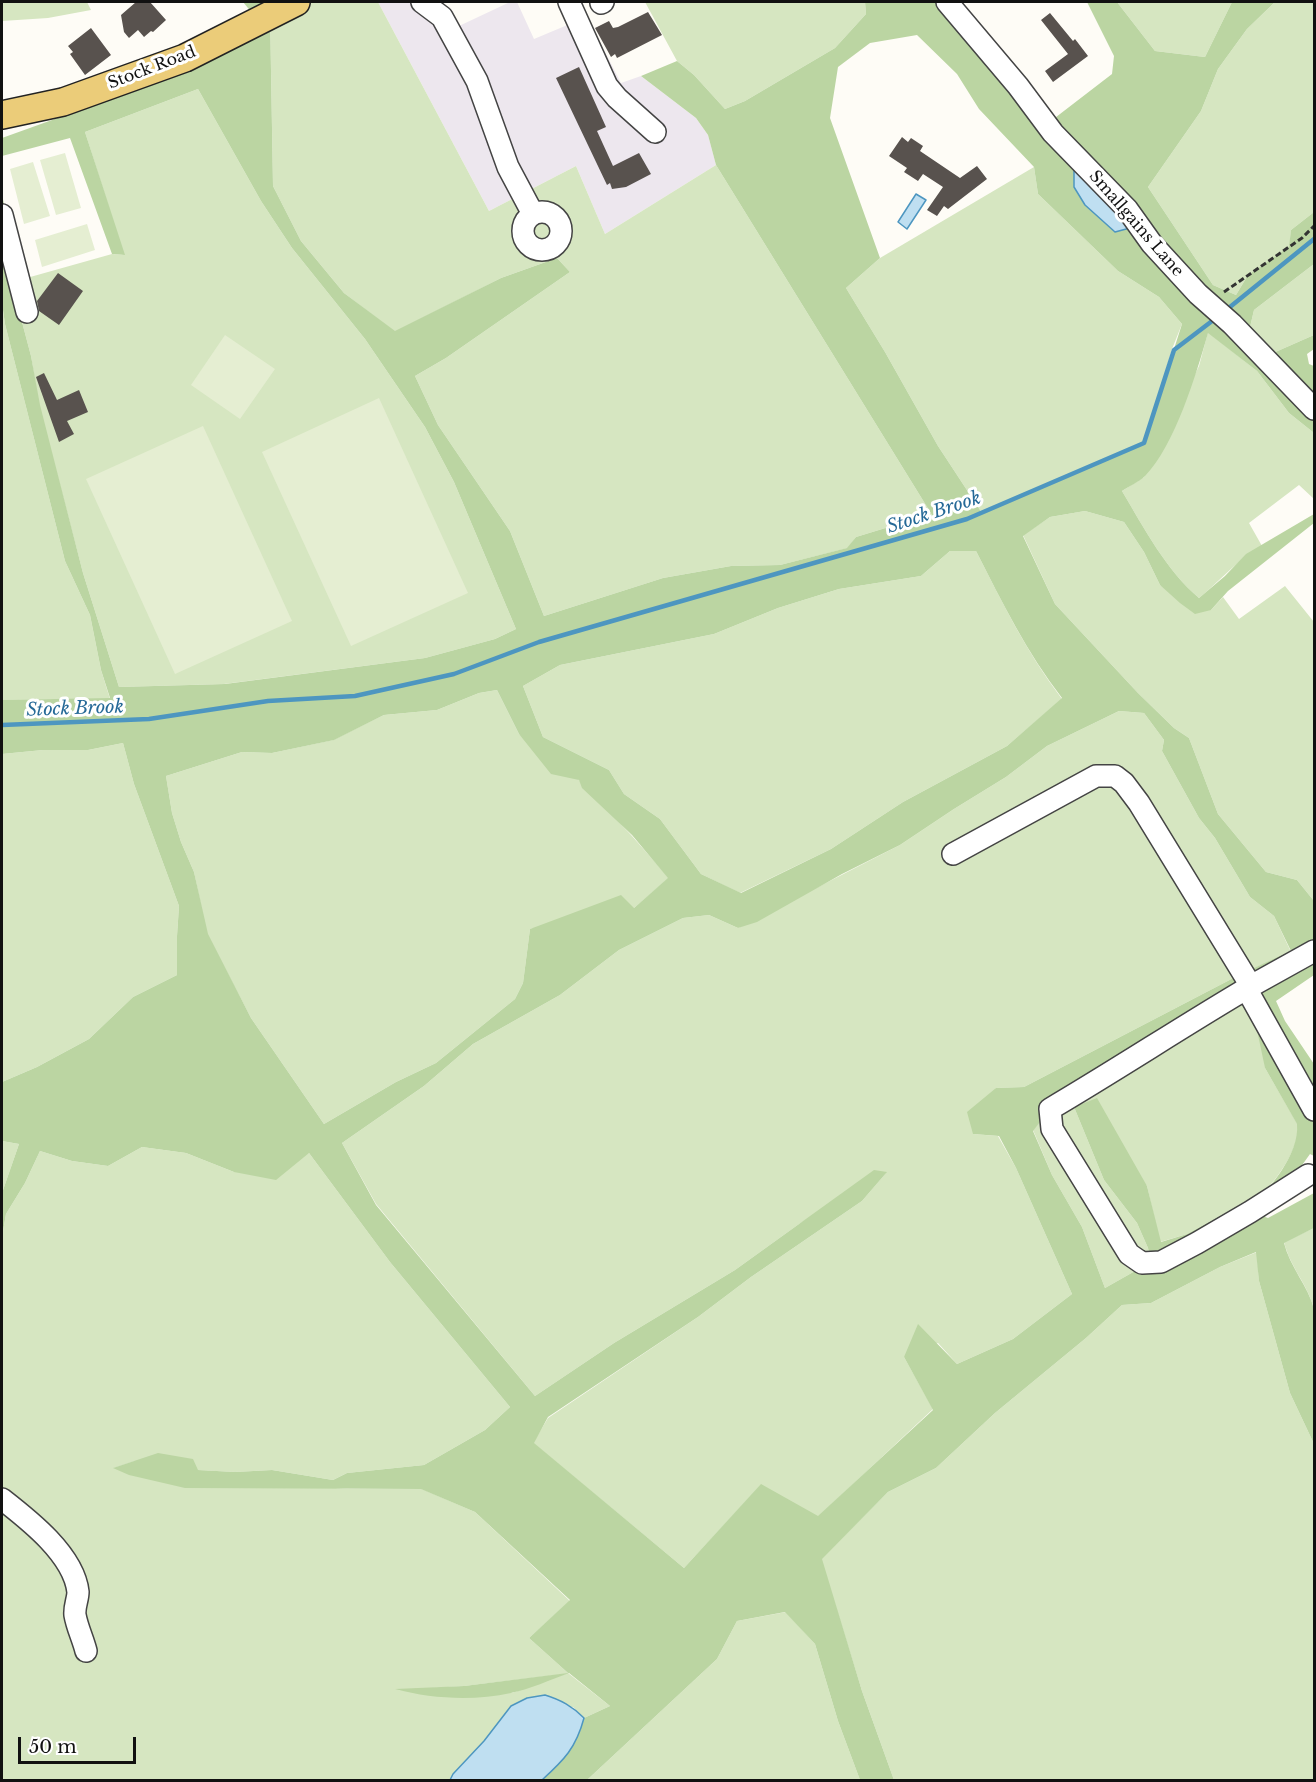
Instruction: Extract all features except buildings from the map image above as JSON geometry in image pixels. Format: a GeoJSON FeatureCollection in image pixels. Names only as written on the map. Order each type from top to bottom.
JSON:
{"type":"FeatureCollection","features":[{"type":"Feature","properties":{"kind":"main road","name":"Stock Road"},"geometry":{"type":"LineString","coordinates":[[2,115],[63,102],[185,58],[296,2]]}},
{"type":"Feature","properties":{"kind":"street"},"geometry":{"type":"LineString","coordinates":[[422,2],[442,17],[477,81],[508,167],[532,214]]}},
{"type":"Feature","properties":{"kind":"street"},"geometry":{"type":"LineString","coordinates":[[568,2],[607,86],[655,132]]}},
{"type":"Feature","properties":{"kind":"street","name":"Smallgains Lane"},"geometry":{"type":"LineString","coordinates":[[947,2],[1018,86],[1053,133],[1127,209],[1152,244],[1314,409]]}},
{"type":"Feature","properties":{"kind":"street"},"geometry":{"type":"LineString","coordinates":[[2,215],[27,312]]}},
{"type":"Feature","properties":{"kind":"street"},"geometry":{"type":"LineString","coordinates":[[954,855],[1096,776],[1115,776],[1124,783],[1139,803],[1249,987],[1314,1110]]}},
{"type":"Feature","properties":{"kind":"street"},"geometry":{"type":"LineString","coordinates":[[1308,1175],[1250,1212],[1161,1262],[1142,1263],[1129,1254],[1052,1130],[1050,1109],[1139,1057],[1249,987],[1314,951]]}},
{"type":"Feature","properties":{"kind":"street"},"geometry":{"type":"LineString","coordinates":[[2,1499],[58,1548],[69,1564],[78,1592],[75,1614],[86,1651]]}},
{"type":"Feature","properties":{"kind":"path"},"geometry":{"type":"LineString","coordinates":[[1210,304],[1302,238],[1314,226]]}},
{"type":"Feature","properties":{"kind":"shaded area"},"geometry":{"type":"Polygon","coordinates":[[[378,2],[429,2],[446,11],[459,26],[510,2],[517,2],[534,39],[586,15],[621,83],[641,76],[696,118],[708,135],[716,165],[605,234],[576,166],[489,211],[378,2]]]}},
{"type":"Feature","properties":{"kind":"green space"},"geometry":{"type":"Polygon","coordinates":[[[2,2],[87,2],[91,10],[48,18],[2,21],[2,2]]]}},
{"type":"Feature","properties":{"kind":"green space"},"geometry":{"type":"Polygon","coordinates":[[[243,2],[291,2],[270,13],[273,186],[301,241],[344,293],[395,331],[501,278],[557,258],[570,272],[446,358],[415,376],[438,425],[510,531],[544,616],[663,578],[731,566],[780,565],[847,548],[856,537],[892,526],[911,526],[932,515],[716,165],[708,135],[696,118],[641,76],[677,61],[694,75],[725,109],[745,101],[835,48],[866,14],[865,2],[947,2],[1047,124],[1112,74],[1114,56],[1087,2],[1117,2],[1155,51],[1205,57],[1232,2],[1275,2],[1247,29],[1218,69],[1201,111],[1148,187],[1213,285],[1236,295],[1248,275],[1289,247],[1291,230],[1314,212],[1314,264],[1254,310],[1247,340],[1264,357],[1314,335],[1314,349],[1307,354],[1309,364],[1314,366],[1314,433],[1289,413],[1257,371],[1208,333],[1183,409],[1166,446],[1145,476],[1122,491],[1166,562],[1199,598],[1246,554],[1314,514],[1314,523],[1228,591],[1211,610],[1195,614],[1160,585],[1144,552],[1124,522],[1085,511],[1050,517],[1023,536],[1055,604],[1138,693],[1174,728],[1189,738],[1218,814],[1266,872],[1297,880],[1314,901],[1314,975],[1276,1001],[1285,1021],[1314,1064],[1314,1156],[1310,1154],[1265,1217],[1268,1218],[1314,1193],[1314,1228],[1284,1243],[1314,1309],[1314,1444],[1290,1393],[1259,1281],[1256,1252],[1220,1267],[1151,1303],[1122,1305],[1086,1338],[995,1413],[936,1468],[888,1492],[822,1559],[862,1691],[894,1780],[860,1780],[838,1721],[815,1644],[785,1612],[737,1621],[717,1659],[587,1780],[542,1780],[567,1752],[584,1718],[610,1706],[569,1673],[533,1687],[497,1696],[438,1697],[395,1689],[464,1686],[568,1673],[529,1638],[570,1600],[475,1512],[421,1489],[185,1488],[129,1475],[113,1468],[158,1453],[193,1459],[198,1470],[235,1472],[272,1470],[333,1480],[347,1473],[424,1465],[485,1430],[510,1407],[390,1262],[309,1153],[276,1180],[234,1172],[186,1153],[142,1147],[108,1166],[72,1161],[40,1151],[25,1183],[6,1214],[2,1237],[2,1193],[19,1144],[2,1141],[2,1082],[37,1067],[89,1039],[133,997],[177,975],[179,906],[134,784],[123,743],[88,750],[43,750],[2,754],[2,700],[110,698],[101,670],[90,615],[65,561],[5,324],[2,303],[2,194],[15,260],[17,303],[31,356],[40,405],[83,573],[119,687],[225,684],[425,658],[495,639],[516,629],[454,482],[425,427],[365,339],[292,248],[261,201],[198,89],[85,132],[125,255],[112,254],[70,138],[2,156],[2,138],[191,70],[257,19],[243,2]],[[917,35],[870,43],[838,67],[830,118],[880,258],[846,288],[938,446],[982,513],[1144,443],[1182,324],[1159,297],[1118,271],[1038,194],[1034,167],[979,109],[957,74],[917,35]],[[950,551],[921,576],[839,589],[778,608],[714,634],[560,665],[523,686],[543,737],[609,770],[624,794],[660,819],[701,874],[741,893],[831,849],[903,802],[1007,746],[1062,698],[1026,645],[976,551],[950,551]],[[497,690],[479,693],[437,710],[384,715],[334,740],[272,753],[242,752],[166,776],[172,813],[194,872],[208,934],[251,1018],[324,1124],[396,1082],[436,1063],[515,999],[523,983],[530,929],[621,895],[634,908],[668,878],[632,835],[582,788],[579,780],[551,774],[519,734],[497,690]],[[1119,711],[1047,746],[1006,777],[900,845],[842,874],[757,922],[738,928],[709,915],[683,918],[619,950],[560,995],[473,1044],[424,1086],[342,1143],[376,1205],[535,1396],[614,1343],[735,1270],[874,1170],[887,1172],[862,1201],[751,1277],[698,1317],[548,1417],[534,1443],[684,1568],[761,1484],[818,1516],[933,1410],[904,1357],[918,1324],[957,1364],[1013,1339],[1072,1294],[1016,1168],[999,1136],[973,1134],[967,1112],[996,1088],[1024,1087],[1243,973],[1291,951],[1274,916],[1250,897],[1215,838],[1199,818],[1162,751],[1164,740],[1144,713],[1119,711]],[[1246,988],[1050,1109],[1033,1131],[1052,1175],[1082,1227],[1105,1288],[1151,1262],[1148,1248],[1137,1223],[1104,1180],[1074,1107],[1097,1098],[1147,1186],[1161,1242],[1187,1234],[1238,1206],[1248,1210],[1265,1193],[1288,1159],[1297,1136],[1297,1124],[1265,1068],[1257,1030],[1259,1022],[1246,988]]]}},
{"type":"Feature","properties":{"kind":"green space"},"geometry":{"type":"Polygon","coordinates":[[[291,2],[378,2],[489,211],[576,166],[605,234],[716,165],[932,515],[911,526],[892,526],[856,537],[848,548],[780,565],[731,566],[663,578],[544,616],[510,531],[438,425],[415,376],[446,358],[570,272],[557,258],[501,278],[395,332],[344,293],[301,241],[273,186],[270,13],[291,2]]]}},
{"type":"Feature","properties":{"kind":"green space"},"geometry":{"type":"Polygon","coordinates":[[[645,2],[865,2],[866,14],[835,48],[745,101],[725,109],[694,75],[677,61],[645,2]]]}},
{"type":"Feature","properties":{"kind":"green space"},"geometry":{"type":"Polygon","coordinates":[[[1117,2],[1232,2],[1205,57],[1155,51],[1117,2]]]}},
{"type":"Feature","properties":{"kind":"green space"},"geometry":{"type":"Polygon","coordinates":[[[1275,2],[1314,2],[1314,212],[1291,230],[1290,247],[1248,275],[1236,295],[1213,285],[1148,187],[1201,111],[1218,69],[1247,29],[1275,2]]]}},
{"type":"Feature","properties":{"kind":"green space"},"geometry":{"type":"Polygon","coordinates":[[[198,89],[261,201],[292,248],[365,339],[425,427],[454,482],[516,629],[495,639],[425,658],[224,684],[119,687],[83,573],[39,405],[31,356],[17,303],[16,281],[112,254],[124,255],[85,132],[198,89]]]}},
{"type":"Feature","properties":{"kind":"green space"},"geometry":{"type":"Polygon","coordinates":[[[65,153],[81,208],[56,215],[40,160],[65,153]]]}},
{"type":"Feature","properties":{"kind":"green space"},"geometry":{"type":"Polygon","coordinates":[[[33,162],[50,216],[24,224],[10,169],[33,162]]]}},
{"type":"Feature","properties":{"kind":"green space"},"geometry":{"type":"Polygon","coordinates":[[[1034,167],[1038,194],[1118,271],[1159,297],[1182,324],[1172,349],[1144,443],[982,513],[938,446],[846,288],[880,258],[1034,167]]]}},
{"type":"Feature","properties":{"kind":"green space"},"geometry":{"type":"Polygon","coordinates":[[[87,224],[95,250],[42,267],[35,240],[87,224]]]}},
{"type":"Feature","properties":{"kind":"green space"},"geometry":{"type":"Polygon","coordinates":[[[1314,264],[1314,335],[1264,357],[1247,340],[1254,310],[1314,264]]]}},
{"type":"Feature","properties":{"kind":"green space"},"geometry":{"type":"Polygon","coordinates":[[[2,303],[5,324],[65,561],[90,615],[101,670],[110,699],[2,700],[2,303]]]}},
{"type":"Feature","properties":{"kind":"green space"},"geometry":{"type":"Polygon","coordinates":[[[1208,332],[1257,371],[1289,413],[1314,433],[1314,499],[1299,485],[1249,523],[1262,546],[1237,564],[1199,598],[1166,562],[1122,491],[1144,477],[1199,366],[1208,332]]]}},
{"type":"Feature","properties":{"kind":"green space"},"geometry":{"type":"Polygon","coordinates":[[[225,335],[275,369],[240,419],[191,385],[225,335]]]}},
{"type":"Feature","properties":{"kind":"green space"},"geometry":{"type":"Polygon","coordinates":[[[379,398],[468,593],[351,646],[262,452],[379,398]]]}},
{"type":"Feature","properties":{"kind":"green space"},"geometry":{"type":"Polygon","coordinates":[[[203,426],[292,621],[175,674],[86,479],[203,426]]]}},
{"type":"Feature","properties":{"kind":"green space"},"geometry":{"type":"Polygon","coordinates":[[[1085,511],[1124,522],[1144,552],[1160,585],[1211,610],[1223,597],[1239,619],[1285,586],[1314,622],[1314,901],[1297,880],[1266,872],[1218,814],[1189,738],[1174,728],[1138,693],[1055,604],[1023,535],[1050,517],[1085,511]]]}},
{"type":"Feature","properties":{"kind":"green space"},"geometry":{"type":"Polygon","coordinates":[[[950,551],[976,551],[1026,645],[1062,699],[1007,746],[903,802],[831,849],[740,893],[701,874],[660,819],[624,794],[609,770],[543,737],[523,686],[560,665],[714,634],[778,608],[839,589],[921,576],[950,551]]]}},
{"type":"Feature","properties":{"kind":"green space"},"geometry":{"type":"Polygon","coordinates":[[[497,690],[519,734],[579,780],[669,878],[634,908],[530,929],[523,983],[515,999],[436,1063],[396,1082],[324,1124],[251,1018],[207,934],[194,872],[172,813],[166,776],[242,752],[272,753],[333,740],[384,715],[437,710],[479,693],[497,690]]]}},
{"type":"Feature","properties":{"kind":"green space"},"geometry":{"type":"Polygon","coordinates":[[[1119,711],[1144,713],[1164,740],[1162,751],[1199,818],[1215,838],[1250,897],[1274,916],[1291,952],[1243,973],[1024,1087],[996,1088],[973,1134],[998,1136],[1016,1168],[1072,1294],[1013,1339],[957,1364],[938,1343],[904,1357],[933,1409],[818,1517],[761,1485],[684,1568],[533,1443],[548,1418],[698,1317],[751,1277],[862,1201],[886,1173],[799,1224],[735,1270],[614,1343],[535,1396],[376,1204],[342,1143],[424,1086],[473,1044],[560,995],[619,950],[683,918],[709,915],[738,928],[900,845],[1006,777],[1047,746],[1119,711]]]}},
{"type":"Feature","properties":{"kind":"green space"},"geometry":{"type":"Polygon","coordinates":[[[123,743],[134,784],[179,906],[177,975],[133,997],[89,1039],[37,1067],[2,1082],[2,754],[43,750],[88,750],[123,743]]]}},
{"type":"Feature","properties":{"kind":"green space"},"geometry":{"type":"Polygon","coordinates":[[[1246,988],[1263,1017],[1265,1068],[1298,1125],[1294,1148],[1281,1171],[1247,1210],[1238,1206],[1187,1234],[1160,1242],[1147,1186],[1074,1107],[1104,1180],[1137,1223],[1148,1248],[1151,1262],[1105,1288],[1082,1227],[1052,1175],[1033,1130],[1050,1109],[1246,988]]]}},
{"type":"Feature","properties":{"kind":"green space"},"geometry":{"type":"Polygon","coordinates":[[[2,1141],[19,1144],[2,1193],[2,1141]]]}},
{"type":"Feature","properties":{"kind":"green space"},"geometry":{"type":"Polygon","coordinates":[[[142,1147],[186,1153],[234,1172],[309,1153],[390,1262],[510,1407],[485,1430],[424,1465],[347,1473],[333,1480],[272,1470],[235,1472],[197,1470],[135,1461],[114,1468],[346,1489],[422,1489],[475,1512],[570,1601],[529,1638],[610,1706],[584,1718],[573,1707],[511,1706],[485,1741],[450,1780],[2,1780],[2,1237],[6,1214],[25,1183],[40,1151],[72,1161],[108,1166],[142,1147]],[[565,1674],[464,1686],[398,1690],[512,1693],[565,1674]]]}},
{"type":"Feature","properties":{"kind":"green space"},"geometry":{"type":"Polygon","coordinates":[[[1314,1228],[1314,1309],[1308,1292],[1290,1260],[1284,1242],[1314,1228]]]}},
{"type":"Feature","properties":{"kind":"green space"},"geometry":{"type":"Polygon","coordinates":[[[1257,1252],[1259,1281],[1290,1393],[1314,1444],[1314,1780],[894,1780],[862,1691],[821,1559],[888,1492],[936,1468],[995,1413],[1086,1338],[1122,1305],[1151,1303],[1220,1267],[1257,1252]]]}},
{"type":"Feature","properties":{"kind":"green space"},"geometry":{"type":"Polygon","coordinates":[[[786,1612],[815,1644],[838,1721],[860,1780],[587,1780],[717,1659],[737,1621],[786,1612]]]}},
{"type":"Feature","properties":{"kind":"water"},"geometry":{"type":"Polygon","coordinates":[[[1074,166],[1130,228],[1115,232],[1085,205],[1074,187],[1074,166]]]}},
{"type":"Feature","properties":{"kind":"water"},"geometry":{"type":"Polygon","coordinates":[[[916,194],[926,200],[907,229],[898,222],[916,194]]]}},
{"type":"Feature","properties":{"kind":"water"},"geometry":{"type":"Polygon","coordinates":[[[545,1695],[566,1704],[584,1718],[577,1738],[568,1753],[542,1780],[450,1780],[511,1706],[527,1698],[545,1695]]]}},
{"type":"Feature","properties":{"kind":"waterway"},"geometry":{"type":"LineString","coordinates":[[1225,311],[1314,239]]}},
{"type":"Feature","properties":{"kind":"waterway","name":"Stock Brook"},"geometry":{"type":"LineString","coordinates":[[2,725],[149,719],[268,701],[355,696],[454,674],[539,642],[967,519],[1144,443],[1174,350],[1216,318]]}}]}
